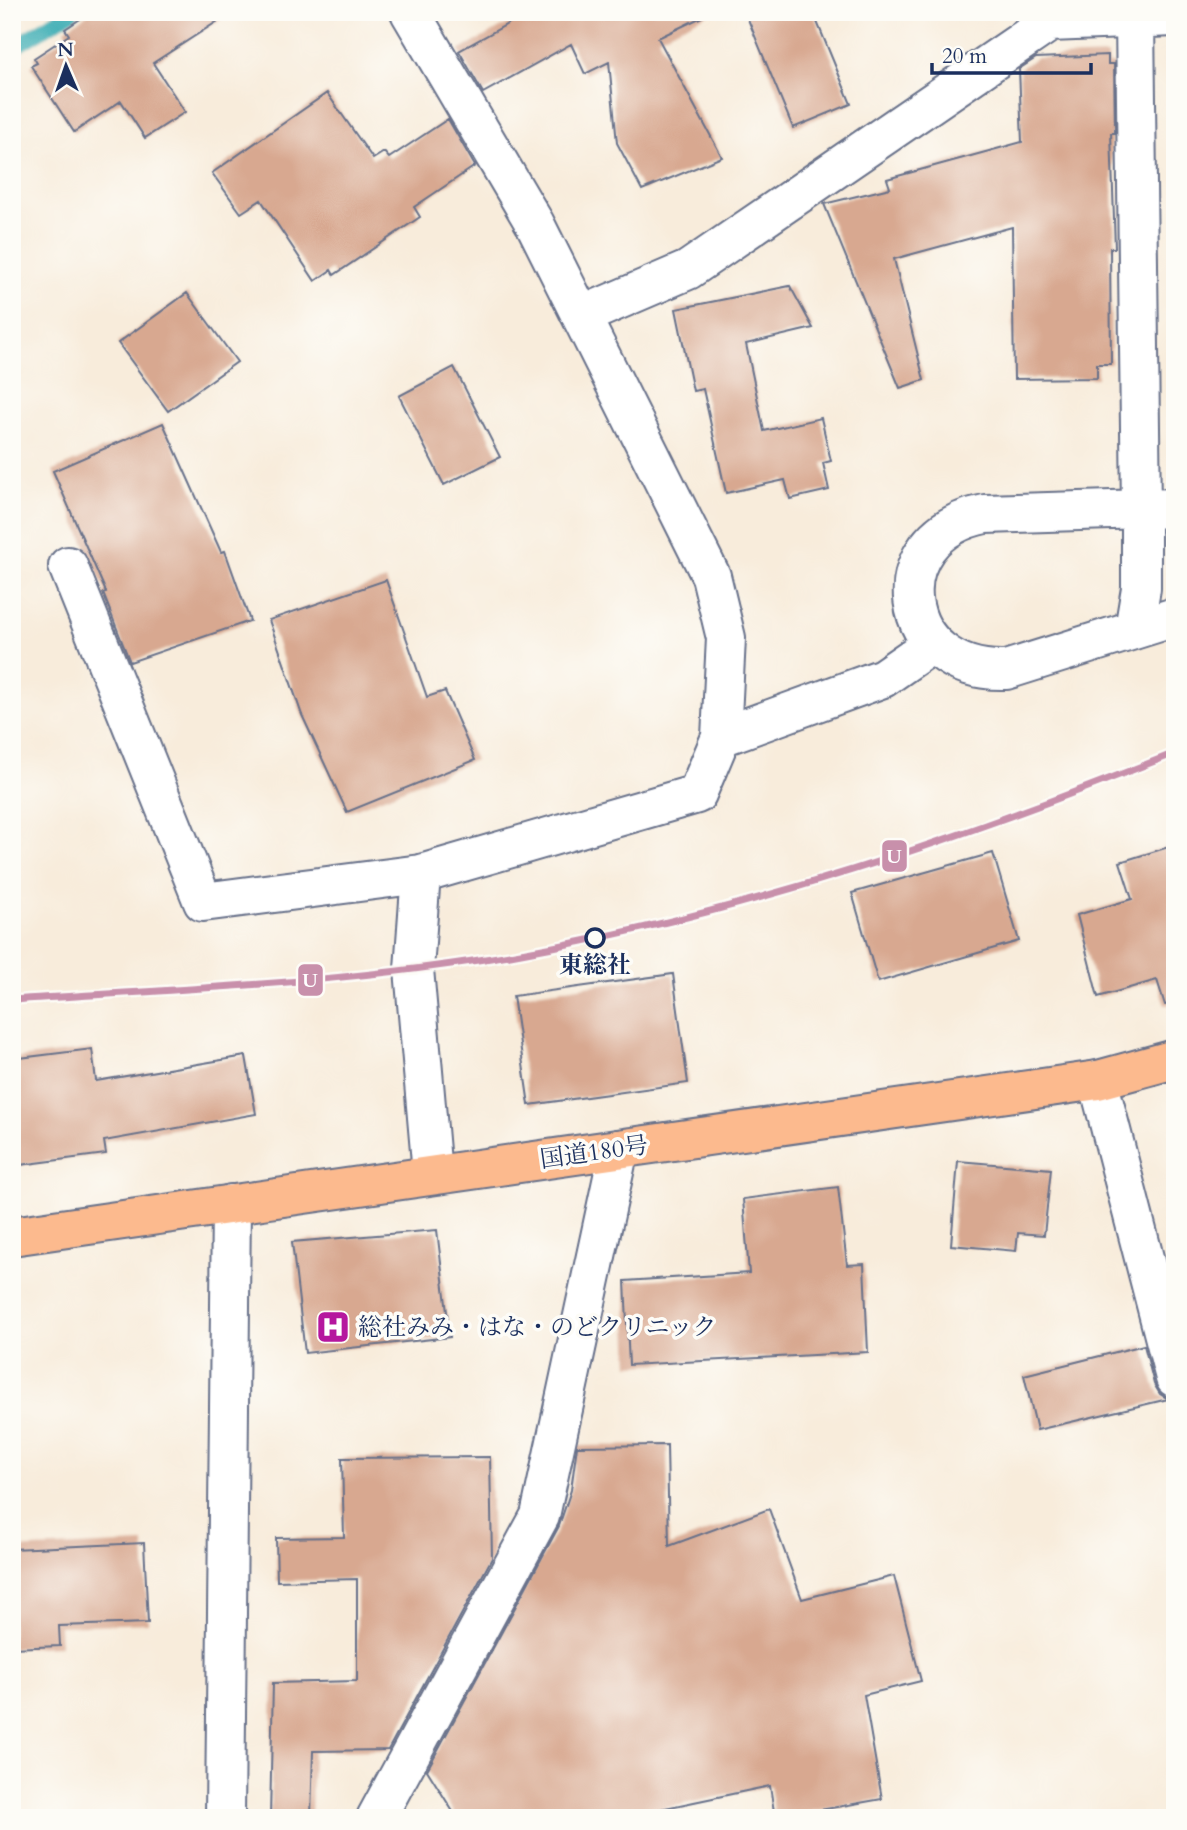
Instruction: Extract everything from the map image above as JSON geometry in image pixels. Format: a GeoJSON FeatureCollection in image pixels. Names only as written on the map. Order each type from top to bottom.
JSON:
{"type":"FeatureCollection","features":[{"type":"Feature","properties":{"kind":"highway","name":"国道180号"},"geometry":{"type":"LineString","coordinates":[[12,1236],[1098,1080],[1175,1059]]}},
{"type":"Feature","properties":{"kind":"street"},"geometry":{"type":"LineString","coordinates":[[68,566],[203,902],[421,874],[697,794],[722,737],[726,638],[711,576],[535,223],[410,12]]}},
{"type":"Feature","properties":{"kind":"street"},"geometry":{"type":"LineString","coordinates":[[581,316],[688,270],[1050,22],[1110,17],[1175,18]]}},
{"type":"Feature","properties":{"kind":"street"},"geometry":{"type":"LineString","coordinates":[[1110,17],[1158,509],[1134,629]]}},
{"type":"Feature","properties":{"kind":"street"},"geometry":{"type":"LineString","coordinates":[[1158,509],[985,514],[964,518],[944,528],[921,556],[912,588],[914,609],[921,629],[945,656],[962,666],[984,671],[1006,670],[1175,617]]}},
{"type":"Feature","properties":{"kind":"street"},"geometry":{"type":"LineString","coordinates":[[722,737],[883,678],[932,644]]}},
{"type":"Feature","properties":{"kind":"street"},"geometry":{"type":"LineString","coordinates":[[421,874],[414,969],[432,1174]]}},
{"type":"Feature","properties":{"kind":"street"},"geometry":{"type":"LineString","coordinates":[[1098,1080],[1175,1378]]}},
{"type":"Feature","properties":{"kind":"street"},"geometry":{"type":"LineString","coordinates":[[376,1818],[540,1516],[618,1149]]}},
{"type":"Feature","properties":{"kind":"street"},"geometry":{"type":"LineString","coordinates":[[225,1818],[231,1203]]}},
{"type":"Feature","properties":{"kind":"building"},"geometry":{"type":"Polygon","coordinates":[[[91,12],[232,12],[153,63],[185,112],[145,138],[121,101],[74,132],[31,66],[37,63],[34,58],[69,35],[65,29],[91,12]]]}},
{"type":"Feature","properties":{"kind":"building"},"geometry":{"type":"Polygon","coordinates":[[[529,12],[712,12],[658,38],[722,157],[642,190],[617,143],[609,62],[585,74],[571,44],[483,93],[459,51],[529,12]]]}},
{"type":"Feature","properties":{"kind":"building"},"geometry":{"type":"Polygon","coordinates":[[[745,12],[813,12],[851,104],[793,128],[745,12]]]}},
{"type":"Feature","properties":{"kind":"building"},"geometry":{"type":"Polygon","coordinates":[[[1108,55],[1108,64],[1114,64],[1115,133],[1111,133],[1115,248],[1110,248],[1111,364],[1097,364],[1097,378],[1014,379],[1012,227],[894,259],[924,380],[900,388],[824,204],[890,188],[887,179],[1022,142],[1019,69],[1036,58],[1108,55]]]}},
{"type":"Feature","properties":{"kind":"building"},"geometry":{"type":"Polygon","coordinates":[[[327,93],[373,159],[384,152],[389,158],[448,119],[475,166],[414,207],[420,217],[334,275],[331,270],[315,281],[261,200],[241,213],[212,173],[327,93]]]}},
{"type":"Feature","properties":{"kind":"building"},"geometry":{"type":"Polygon","coordinates":[[[790,286],[813,328],[746,344],[764,431],[821,418],[831,461],[823,463],[829,490],[790,499],[785,480],[726,493],[703,389],[693,391],[676,309],[790,286]]]}},
{"type":"Feature","properties":{"kind":"building"},"geometry":{"type":"Polygon","coordinates":[[[187,293],[237,362],[168,411],[118,343],[187,293]]]}},
{"type":"Feature","properties":{"kind":"building"},"geometry":{"type":"Polygon","coordinates":[[[454,367],[500,457],[444,485],[399,396],[454,367]]]}},
{"type":"Feature","properties":{"kind":"building"},"geometry":{"type":"Polygon","coordinates":[[[163,423],[221,552],[225,551],[250,621],[130,662],[103,593],[106,592],[53,471],[163,423]]]}},
{"type":"Feature","properties":{"kind":"building"},"geometry":{"type":"Polygon","coordinates":[[[386,580],[427,697],[445,691],[475,760],[347,812],[302,715],[269,620],[386,580]]]}},
{"type":"Feature","properties":{"kind":"building"},"geometry":{"type":"Polygon","coordinates":[[[1175,845],[1175,1004],[1165,1005],[1157,980],[1098,997],[1077,915],[1132,899],[1120,862],[1175,845]]]}},
{"type":"Feature","properties":{"kind":"building"},"geometry":{"type":"Polygon","coordinates":[[[993,853],[1019,941],[878,982],[852,893],[993,853]]]}},
{"type":"Feature","properties":{"kind":"building"},"geometry":{"type":"Polygon","coordinates":[[[673,974],[688,1083],[529,1105],[513,996],[673,974]]]}},
{"type":"Feature","properties":{"kind":"building"},"geometry":{"type":"Polygon","coordinates":[[[92,1049],[96,1081],[246,1056],[256,1114],[104,1141],[106,1154],[12,1166],[12,1059],[92,1049]]]}},
{"type":"Feature","properties":{"kind":"building"},"geometry":{"type":"Polygon","coordinates":[[[958,1161],[1051,1169],[1044,1235],[1018,1233],[1016,1251],[951,1245],[958,1161]]]}},
{"type":"Feature","properties":{"kind":"building"},"geometry":{"type":"Polygon","coordinates":[[[838,1187],[847,1265],[864,1264],[868,1352],[629,1365],[625,1281],[749,1273],[743,1199],[838,1187]]]}},
{"type":"Feature","properties":{"kind":"building"},"geometry":{"type":"Polygon","coordinates":[[[437,1230],[450,1337],[305,1353],[292,1242],[437,1230]]]}},
{"type":"Feature","properties":{"kind":"building"},"geometry":{"type":"Polygon","coordinates":[[[1144,1345],[1154,1384],[1160,1394],[1168,1399],[1037,1430],[1024,1375],[1144,1345]]]}},
{"type":"Feature","properties":{"kind":"building"},"geometry":{"type":"Polygon","coordinates":[[[667,1445],[669,1546],[769,1509],[802,1599],[894,1576],[921,1681],[864,1695],[882,1799],[775,1818],[770,1786],[618,1818],[457,1818],[427,1770],[559,1526],[571,1490],[577,1446],[667,1445]]]}},
{"type":"Feature","properties":{"kind":"building"},"geometry":{"type":"Polygon","coordinates":[[[490,1457],[492,1558],[388,1750],[313,1751],[311,1818],[270,1818],[273,1683],[357,1681],[357,1579],[277,1581],[276,1538],[344,1537],[342,1458],[490,1457]]]}},
{"type":"Feature","properties":{"kind":"building"},"geometry":{"type":"Polygon","coordinates":[[[144,1543],[148,1623],[59,1626],[60,1646],[12,1648],[12,1549],[144,1543]]]}},
{"type":"Feature","properties":{"kind":"waterway"},"geometry":{"type":"LineString","coordinates":[[12,48],[71,12]]}},
{"type":"Feature","properties":{"kind":"transit line","name":"U"},"geometry":{"type":"LineString","coordinates":[[12,1000],[331,978],[458,963],[605,936],[771,895],[852,870],[1015,814],[1175,753]]}},
{"type":"Feature","properties":{"kind":"place","name":"東総社"},"geometry":{"type":"Point","coordinates":[595,938]}},
{"type":"Feature","properties":{"kind":"place","name":"総社みみ・はな・のどクリニック"},"geometry":{"type":"Point","coordinates":[333,1327]}}]}
